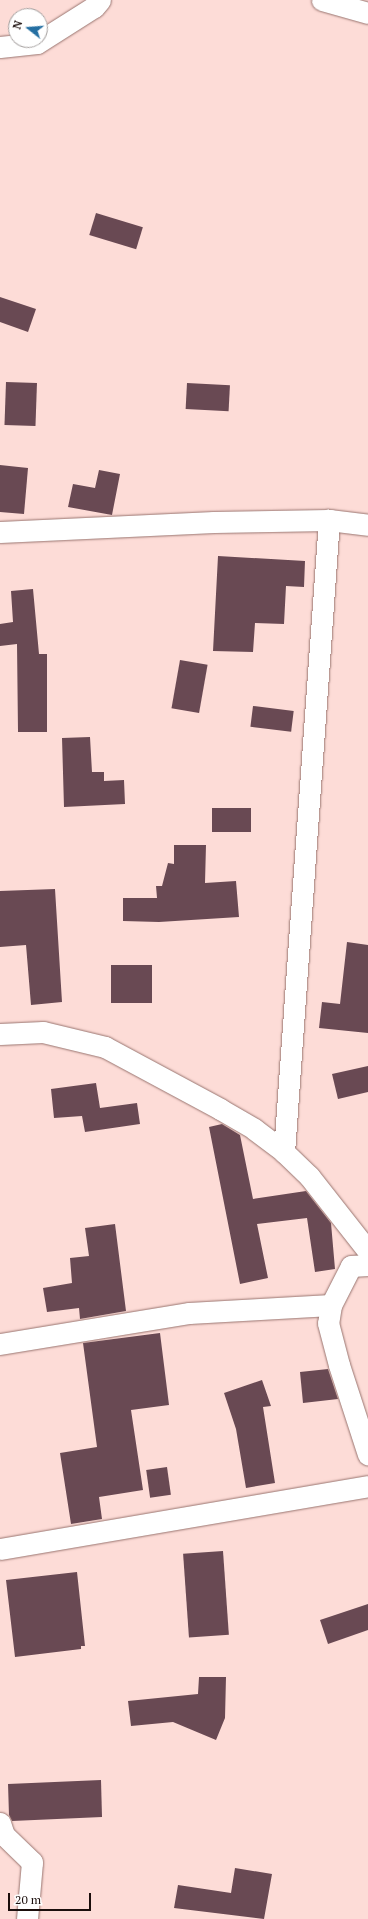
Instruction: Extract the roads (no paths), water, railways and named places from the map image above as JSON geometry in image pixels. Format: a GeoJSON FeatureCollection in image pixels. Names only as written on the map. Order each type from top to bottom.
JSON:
{"type":"FeatureCollection","features":[{"type":"Feature","properties":{"kind":"street"},"geometry":{"type":"LineString","coordinates":[[0,47],[37,43],[94,7],[100,0]]}},
{"type":"Feature","properties":{"kind":"street"},"geometry":{"type":"LineString","coordinates":[[322,0],[368,13]]}},
{"type":"Feature","properties":{"kind":"street"},"geometry":{"type":"LineString","coordinates":[[0,532],[214,522],[329,520],[368,525]]}},
{"type":"Feature","properties":{"kind":"street"},"geometry":{"type":"LineString","coordinates":[[284,1152],[329,520]]}},
{"type":"Feature","properties":{"kind":"street"},"geometry":{"type":"LineString","coordinates":[[0,1034],[43,1032],[105,1048],[220,1109],[254,1129],[284,1152],[309,1176],[368,1250]]}},
{"type":"Feature","properties":{"kind":"street"},"geometry":{"type":"LineString","coordinates":[[368,1266],[351,1266],[331,1305],[328,1323],[339,1365],[368,1454]]}},
{"type":"Feature","properties":{"kind":"street"},"geometry":{"type":"LineString","coordinates":[[0,1344],[189,1313],[331,1305]]}},
{"type":"Feature","properties":{"kind":"street"},"geometry":{"type":"LineString","coordinates":[[0,1549],[368,1486]]}},
{"type":"Feature","properties":{"kind":"street"},"geometry":{"type":"LineString","coordinates":[[0,1823],[4,1835],[32,1862],[27,1919]]}}]}
